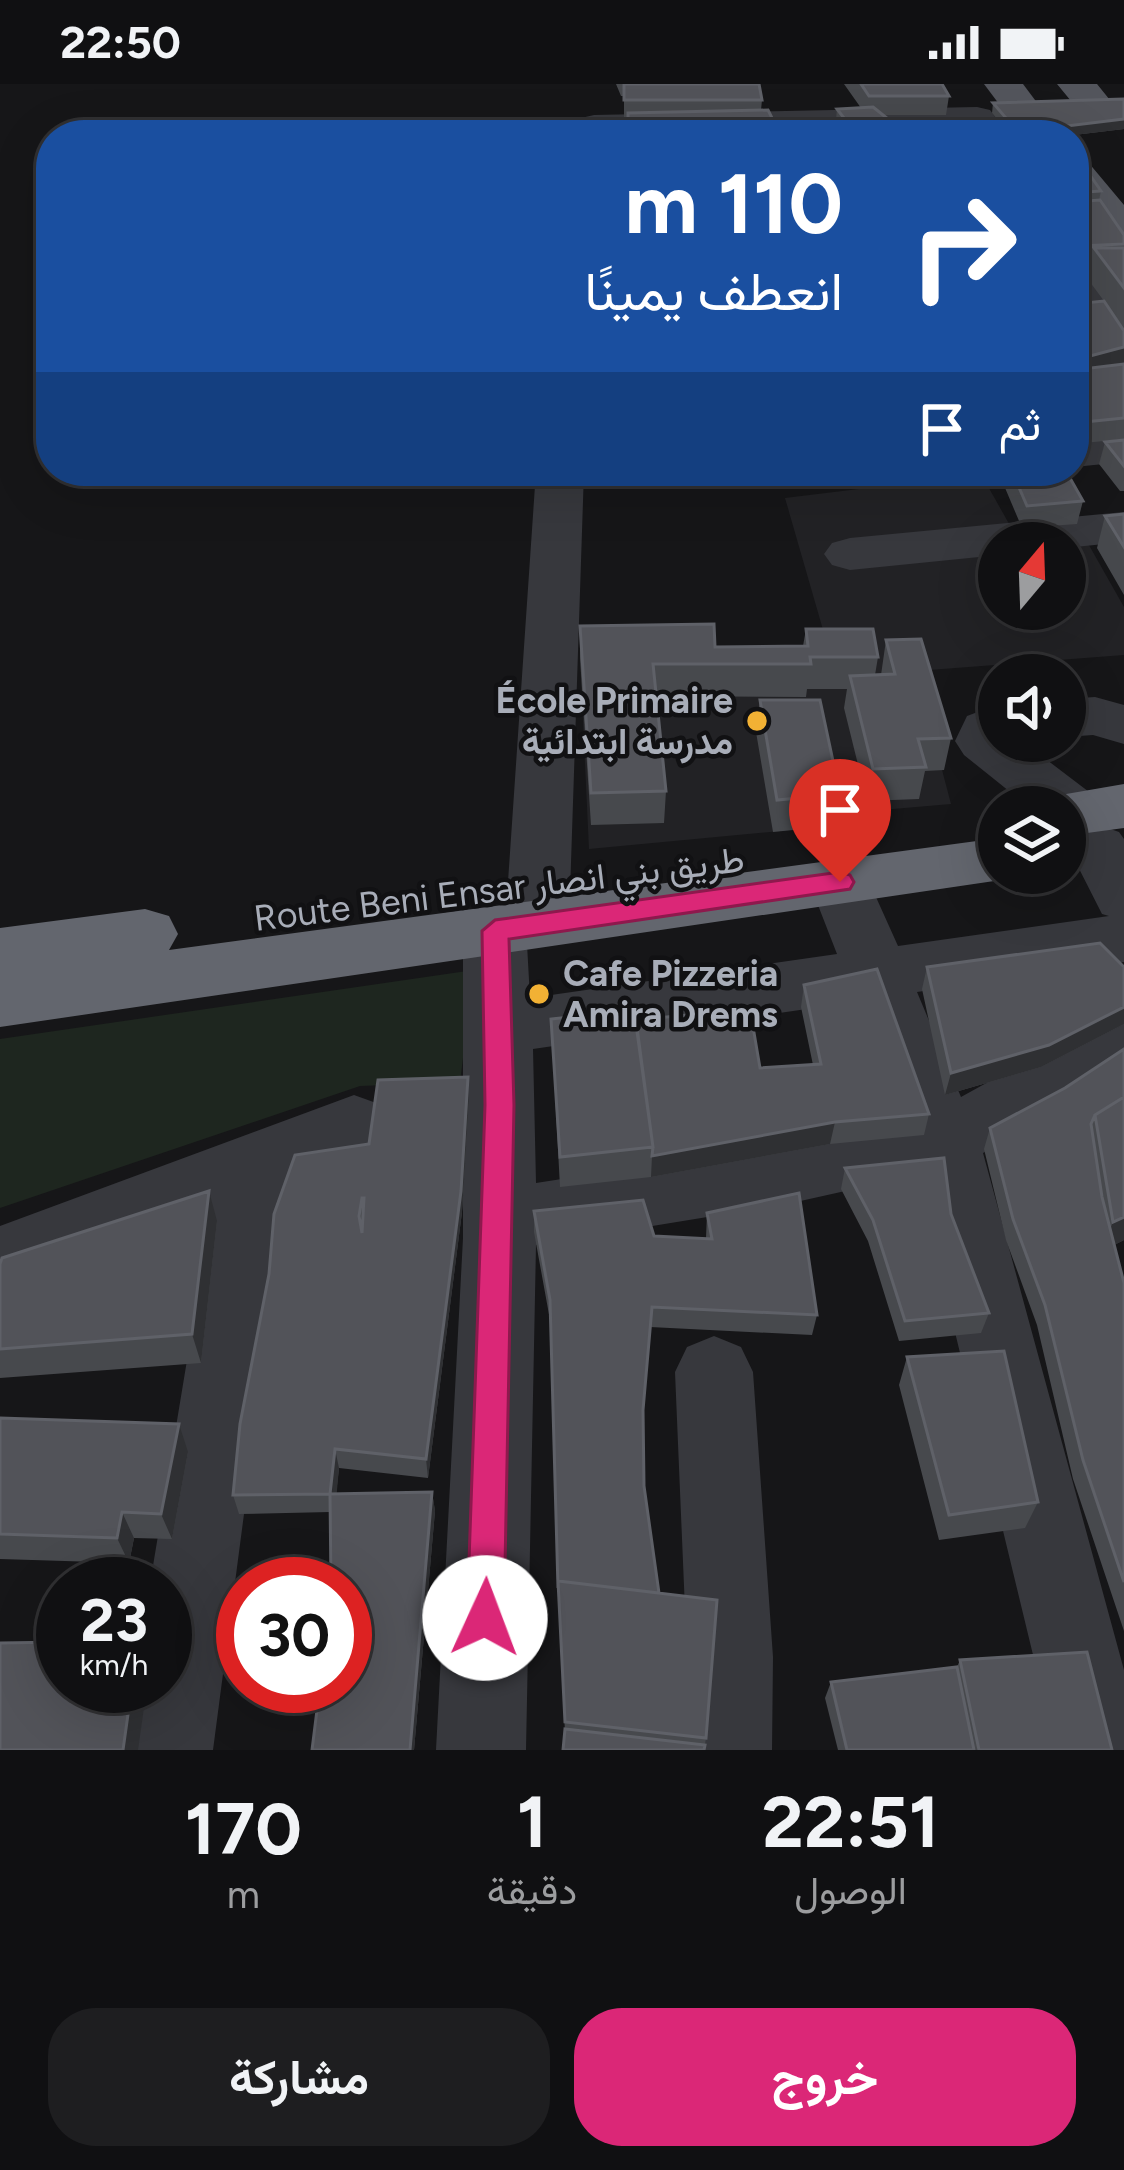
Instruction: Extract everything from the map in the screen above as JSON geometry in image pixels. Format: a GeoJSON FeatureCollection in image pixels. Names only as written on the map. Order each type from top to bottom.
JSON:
{"type":"FeatureCollection","features":[{"type":"Feature","properties":{"kind":"highway","name":"Route Beni Ensar طريق بني انصار"},"geometry":{"type":"LineString","coordinates":[[0,1000],[523,912],[978,827]]}},
{"type":"Feature","properties":{"kind":"highway","name":"Route Beni Ensar طريق بني انصار"},"geometry":{"type":"LineString","coordinates":[[0,953],[523,912],[978,864]]}},
{"type":"Feature","properties":{"kind":"street"},"geometry":{"type":"LineString","coordinates":[[592,84],[594,120]]}},
{"type":"Feature","properties":{"kind":"street"},"geometry":{"type":"LineString","coordinates":[[763,84],[773,120]]}},
{"type":"Feature","properties":{"kind":"street"},"geometry":{"type":"LineString","coordinates":[[948,84],[977,120]]}},
{"type":"Feature","properties":{"kind":"street"},"geometry":{"type":"LineString","coordinates":[[1089,293],[1124,270]]}},
{"type":"Feature","properties":{"kind":"street"},"geometry":{"type":"LineString","coordinates":[[1089,451],[1124,448]]}},
{"type":"Feature","properties":{"kind":"street"},"geometry":{"type":"LineString","coordinates":[[482,1750],[500,1028],[523,912],[559,486]]}},
{"type":"Feature","properties":{"kind":"street"},"geometry":{"type":"LineString","coordinates":[[850,554],[1124,527]]}},
{"type":"Feature","properties":{"kind":"street"},"geometry":{"type":"LineString","coordinates":[[1086,717],[1124,724]]}},
{"type":"Feature","properties":{"kind":"street"},"geometry":{"type":"LineString","coordinates":[[1007,762],[1097,839]]}},
{"type":"Feature","properties":{"kind":"street"},"geometry":{"type":"LineString","coordinates":[[840,882],[944,1140],[1100,1750]]}},
{"type":"Feature","properties":{"kind":"street"},"geometry":{"type":"LineString","coordinates":[[500,1028],[1124,938]]}},
{"type":"Feature","properties":{"kind":"street"},"geometry":{"type":"LineString","coordinates":[[498,1221],[787,1174],[944,1140],[1124,1039]]}},
{"type":"Feature","properties":{"kind":"street"},"geometry":{"type":"LineString","coordinates":[[0,1259],[354,1124]]}},
{"type":"Feature","properties":{"kind":"street"},"geometry":{"type":"LineString","coordinates":[[168,1750],[255,1164]]}},
{"type":"Feature","properties":{"kind":"street"},"geometry":{"type":"LineString","coordinates":[[714,1372],[730,1658],[727,1750]]}},
{"type":"Feature","properties":{"kind":"shaded area","name":"École Primaire مدرسة ابتدائية"},"geometry":{"type":"Polygon","coordinates":[[[883,486],[988,486],[1008,522],[978,522],[978,630],[1086,630],[1086,540],[1124,607],[1124,655],[978,654],[978,666],[916,671],[951,804],[835,814],[834,826],[589,849],[580,658],[830,654],[785,498],[883,486]]]}},
{"type":"Feature","properties":{"kind":"shaded area"},"geometry":{"type":"Polygon","coordinates":[[[474,970],[460,1082],[360,1086],[0,1208],[0,1039],[474,970]]]}},
{"type":"Feature","properties":{"kind":"building"},"geometry":{"type":"Polygon","coordinates":[[[624,84],[759,84],[762,100],[624,100],[624,84]]]}},
{"type":"Feature","properties":{"kind":"building"},"geometry":{"type":"Polygon","coordinates":[[[861,84],[942,84],[949,96],[869,96],[861,84]]]}},
{"type":"Feature","properties":{"kind":"building"},"geometry":{"type":"Polygon","coordinates":[[[1124,99],[1124,119],[1089,123],[1008,120],[993,103],[1124,99]]]}},
{"type":"Feature","properties":{"kind":"building"},"geometry":{"type":"Polygon","coordinates":[[[873,107],[889,120],[845,120],[837,109],[873,107]]]}},
{"type":"Feature","properties":{"kind":"building"},"geometry":{"type":"Polygon","coordinates":[[[768,110],[773,120],[628,120],[628,113],[768,110]]]}},
{"type":"Feature","properties":{"kind":"building"},"geometry":{"type":"Polygon","coordinates":[[[1089,174],[1101,191],[1089,192],[1089,174]]]}},
{"type":"Feature","properties":{"kind":"building"},"geometry":{"type":"Polygon","coordinates":[[[1100,200],[1124,235],[1124,244],[1089,246],[1089,201],[1100,200]]]}},
{"type":"Feature","properties":{"kind":"building"},"geometry":{"type":"Polygon","coordinates":[[[1094,248],[1124,248],[1124,288],[1094,248]]]}},
{"type":"Feature","properties":{"kind":"building"},"geometry":{"type":"Polygon","coordinates":[[[1104,301],[1124,331],[1124,347],[1089,356],[1089,302],[1104,301]]]}},
{"type":"Feature","properties":{"kind":"building"},"geometry":{"type":"Polygon","coordinates":[[[1124,364],[1124,418],[1089,422],[1089,368],[1124,364]]]}},
{"type":"Feature","properties":{"kind":"building"},"geometry":{"type":"Polygon","coordinates":[[[1124,440],[1124,466],[1105,442],[1124,440]]]}},
{"type":"Feature","properties":{"kind":"building"},"geometry":{"type":"Polygon","coordinates":[[[1018,486],[1074,486],[1083,501],[1027,506],[1018,486]]]}},
{"type":"Feature","properties":{"kind":"building"},"geometry":{"type":"Polygon","coordinates":[[[1124,514],[1124,547],[1105,516],[1124,514]]]}},
{"type":"Feature","properties":{"kind":"building"},"geometry":{"type":"Polygon","coordinates":[[[714,624],[715,647],[808,646],[806,629],[873,629],[878,657],[810,657],[811,664],[653,664],[666,791],[591,793],[580,626],[714,624]]]}},
{"type":"Feature","properties":{"kind":"building"},"geometry":{"type":"Polygon","coordinates":[[[921,639],[951,738],[918,739],[926,767],[873,769],[850,676],[895,674],[886,640],[921,639]]]}},
{"type":"Feature","properties":{"kind":"building"},"geometry":{"type":"Polygon","coordinates":[[[760,700],[820,700],[840,794],[777,800],[760,700]]]}},
{"type":"Feature","properties":{"kind":"building"},"geometry":{"type":"Polygon","coordinates":[[[1100,943],[1124,967],[1124,1007],[1049,1045],[951,1073],[927,967],[1100,943]]]}},
{"type":"Feature","properties":{"kind":"building"},"geometry":{"type":"Polygon","coordinates":[[[877,969],[929,1114],[835,1122],[652,1156],[636,1020],[750,1009],[760,1068],[821,1064],[804,985],[877,969]]]}},
{"type":"Feature","properties":{"kind":"building"},"geometry":{"type":"Polygon","coordinates":[[[634,1010],[653,1147],[560,1157],[551,1019],[634,1010]]]}},
{"type":"Feature","properties":{"kind":"building"},"geometry":{"type":"Polygon","coordinates":[[[1124,1049],[1124,1097],[1095,1115],[1091,1124],[1102,1197],[1124,1283],[1124,1582],[1083,1460],[1045,1305],[1013,1219],[990,1128],[1065,1088],[1124,1049]]]}},
{"type":"Feature","properties":{"kind":"building"},"geometry":{"type":"Polygon","coordinates":[[[468,1077],[461,1191],[426,1459],[335,1449],[330,1494],[233,1495],[240,1424],[269,1274],[274,1214],[295,1155],[369,1144],[378,1080],[468,1077]]]}},
{"type":"Feature","properties":{"kind":"building"},"geometry":{"type":"Polygon","coordinates":[[[1124,1097],[1124,1217],[1113,1222],[1095,1115],[1124,1097]]]}},
{"type":"Feature","properties":{"kind":"building"},"geometry":{"type":"Polygon","coordinates":[[[944,1158],[951,1214],[989,1313],[905,1321],[873,1220],[845,1168],[944,1158]]]}},
{"type":"Feature","properties":{"kind":"building"},"geometry":{"type":"Polygon","coordinates":[[[209,1191],[192,1334],[0,1349],[2,1258],[209,1191]]]}},
{"type":"Feature","properties":{"kind":"building"},"geometry":{"type":"Polygon","coordinates":[[[799,1193],[817,1315],[652,1307],[643,1410],[644,1486],[659,1593],[558,1581],[558,1588],[550,1300],[534,1211],[643,1200],[654,1236],[712,1239],[707,1213],[799,1193]]]}},
{"type":"Feature","properties":{"kind":"building"},"geometry":{"type":"Polygon","coordinates":[[[1004,1351],[1038,1502],[949,1515],[907,1357],[1004,1351]]]}},
{"type":"Feature","properties":{"kind":"building"},"geometry":{"type":"Polygon","coordinates":[[[0,1418],[179,1424],[161,1514],[122,1512],[117,1538],[0,1534],[0,1418]]]}},
{"type":"Feature","properties":{"kind":"building"},"geometry":{"type":"Polygon","coordinates":[[[432,1492],[410,1750],[312,1750],[317,1713],[372,1713],[372,1557],[331,1557],[330,1494],[432,1492]]]}},
{"type":"Feature","properties":{"kind":"building"},"geometry":{"type":"Polygon","coordinates":[[[558,1581],[717,1600],[706,1738],[565,1722],[558,1581]]]}},
{"type":"Feature","properties":{"kind":"building"},"geometry":{"type":"Polygon","coordinates":[[[36,1642],[36,1713],[128,1713],[123,1750],[0,1750],[0,1643],[36,1642]]]}},
{"type":"Feature","properties":{"kind":"building"},"geometry":{"type":"Polygon","coordinates":[[[1087,1652],[1112,1750],[979,1750],[960,1660],[1087,1652]]]}},
{"type":"Feature","properties":{"kind":"building"},"geometry":{"type":"Polygon","coordinates":[[[957,1667],[974,1750],[847,1750],[831,1682],[957,1667]]]}},
{"type":"Feature","properties":{"kind":"building"},"geometry":{"type":"Polygon","coordinates":[[[565,1729],[705,1745],[704,1750],[563,1750],[565,1729]]]}},
{"type":"Feature","properties":{"kind":"place","name":"École Primaire مدرسة ابتدائية"},"geometry":{"type":"Point","coordinates":[757,721]}},
{"type":"Feature","properties":{"kind":"place","name":"Cafe Pizzeria Amira Drems"},"geometry":{"type":"Point","coordinates":[539,994]}},
{"type":"Feature","properties":{"kind":"route"},"geometry":{"type":"LineString","coordinates":[[485,1618],[500,1105],[495,931],[840,882]]}}]}
